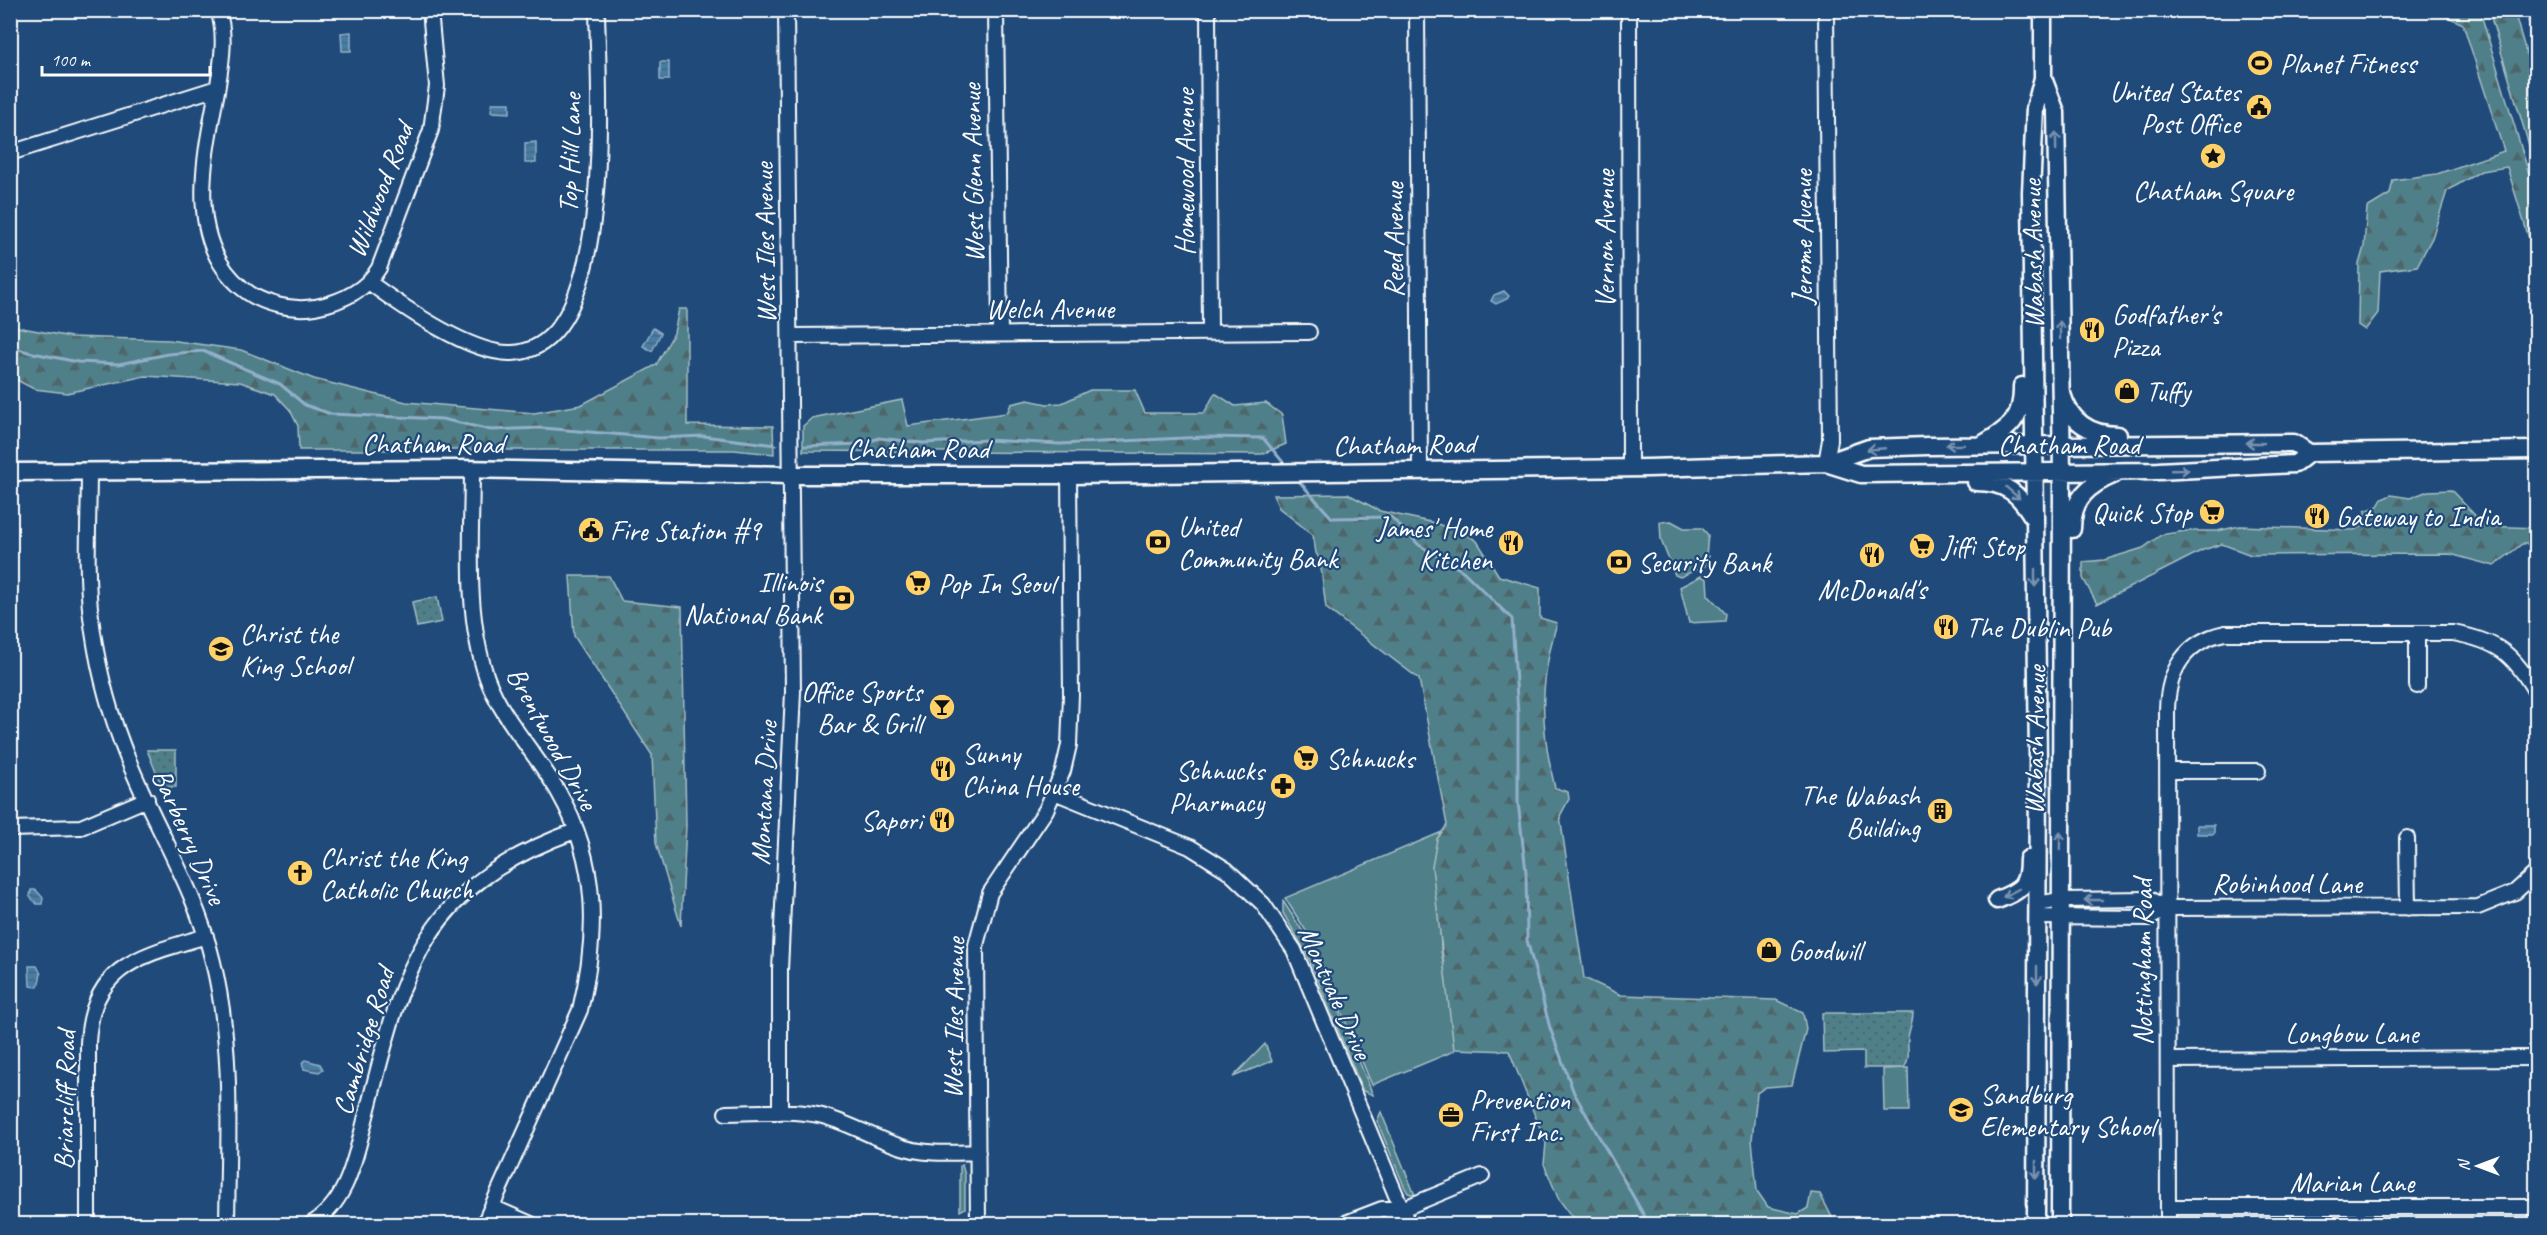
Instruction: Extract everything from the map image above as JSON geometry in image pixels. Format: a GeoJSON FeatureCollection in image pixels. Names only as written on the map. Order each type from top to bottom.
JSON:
{"type":"FeatureCollection","features":[{"type":"Feature","properties":{"kind":"main road","name":"Wabash Avenue"},"geometry":{"type":"LineString","coordinates":[[2036,1224],[2038,760],[2031,192],[2036,108],[2043,78],[2043,10]]}},
{"type":"Feature","properties":{"kind":"main road","name":"Wabash Avenue"},"geometry":{"type":"LineString","coordinates":[[2043,78],[2056,112],[2062,445],[2060,1224]]}},
{"type":"Feature","properties":{"kind":"main road"},"geometry":{"type":"LineString","coordinates":[[1982,445],[2011,425],[2020,411],[2022,349],[2032,330]]}},
{"type":"Feature","properties":{"kind":"main road"},"geometry":{"type":"LineString","coordinates":[[2061,389],[2069,410],[2086,428],[2100,435],[2171,434],[2189,444]]}},
{"type":"Feature","properties":{"kind":"main road","name":"Chatham Road"},"geometry":{"type":"LineString","coordinates":[[10,472],[472,469],[790,476],[1266,474],[1827,463],[1869,448],[1982,445],[2294,443],[2309,453],[2536,450]]}},
{"type":"Feature","properties":{"kind":"main road","name":"Chatham Road"},"geometry":{"type":"LineString","coordinates":[[1827,463],[1861,474],[2122,471],[2295,464],[2309,453]]}},
{"type":"Feature","properties":{"kind":"main road"},"geometry":{"type":"LineString","coordinates":[[2061,718],[2072,677],[2073,510],[2085,491],[2101,480],[2122,471]]}},
{"type":"Feature","properties":{"kind":"main road"},"geometry":{"type":"LineString","coordinates":[[1875,473],[1910,482],[1997,482],[2018,496],[2034,519]]}},
{"type":"Feature","properties":{"kind":"main road"},"geometry":{"type":"LineString","coordinates":[[1997,900],[2018,891],[2028,877],[2028,795],[2038,760]]}},
{"type":"Feature","properties":{"kind":"street","name":"Wildwood Road"},"geometry":{"type":"LineString","coordinates":[[219,10],[223,46],[206,151],[203,189],[208,230],[220,265],[247,292],[275,304],[295,308],[314,307],[332,302],[370,283],[387,250],[431,130],[436,86],[430,10]]}},
{"type":"Feature","properties":{"kind":"street","name":"Top Hill Lane"},"geometry":{"type":"LineString","coordinates":[[370,283],[405,308],[439,327],[474,345],[501,352],[530,350],[551,337],[561,325],[578,282],[595,211],[599,155],[597,10]]}},
{"type":"Feature","properties":{"kind":"street","name":"West Iles Avenue"},"geometry":{"type":"LineString","coordinates":[[786,10],[790,476]]}},
{"type":"Feature","properties":{"kind":"street","name":"West Glenn Avenue"},"geometry":{"type":"LineString","coordinates":[[996,10],[1000,334]]}},
{"type":"Feature","properties":{"kind":"street","name":"Homewood Avenue"},"geometry":{"type":"LineString","coordinates":[[1208,10],[1210,333]]}},
{"type":"Feature","properties":{"kind":"street","name":"Reed Avenue"},"geometry":{"type":"LineString","coordinates":[[1417,10],[1420,470]]}},
{"type":"Feature","properties":{"kind":"street","name":"Vernon Avenue"},"geometry":{"type":"LineString","coordinates":[[1629,10],[1630,468]]}},
{"type":"Feature","properties":{"kind":"street","name":"Jerome Avenue"},"geometry":{"type":"LineString","coordinates":[[1826,10],[1830,440],[1827,463]]}},
{"type":"Feature","properties":{"kind":"street"},"geometry":{"type":"LineString","coordinates":[[10,153],[217,88]]}},
{"type":"Feature","properties":{"kind":"street","name":"Welch Avenue"},"geometry":{"type":"LineString","coordinates":[[790,336],[1309,332]]}},
{"type":"Feature","properties":{"kind":"street","name":"Brentwood Drive"},"geometry":{"type":"LineString","coordinates":[[472,469],[473,610],[488,678],[511,724],[560,794],[587,867],[593,909],[589,972],[580,1010],[484,1224]]}},
{"type":"Feature","properties":{"kind":"street","name":"Barberry Drive"},"geometry":{"type":"LineString","coordinates":[[89,471],[90,615],[98,660],[122,745],[184,877],[206,936],[223,1014],[228,1065],[227,1224]]}},
{"type":"Feature","properties":{"kind":"street","name":"West Iles Avenue"},"geometry":{"type":"LineString","coordinates":[[978,1224],[976,962],[980,923],[990,893],[1039,821],[1063,771],[1071,725],[1069,475]]}},
{"type":"Feature","properties":{"kind":"street","name":"Montana Drive"},"geometry":{"type":"LineString","coordinates":[[780,1112],[780,970],[792,738],[790,476]]}},
{"type":"Feature","properties":{"kind":"street","name":"Nottingham Road"},"geometry":{"type":"LineString","coordinates":[[2168,1224],[2168,692],[2172,675],[2183,656],[2212,635],[2238,632],[2453,633],[2493,643],[2532,675],[2536,693]]}},
{"type":"Feature","properties":{"kind":"street"},"geometry":{"type":"LineString","coordinates":[[2417,633],[2417,686]]}},
{"type":"Feature","properties":{"kind":"street"},"geometry":{"type":"LineString","coordinates":[[2167,771],[2258,771]]}},
{"type":"Feature","properties":{"kind":"street","name":"Montvale Drive"},"geometry":{"type":"LineString","coordinates":[[1054,792],[1190,847],[1227,870],[1263,904],[1284,933],[1298,959],[1408,1224]]}},
{"type":"Feature","properties":{"kind":"street"},"geometry":{"type":"LineString","coordinates":[[10,829],[81,827],[147,799]]}},
{"type":"Feature","properties":{"kind":"street","name":"Cambridge Road"},"geometry":{"type":"LineString","coordinates":[[310,1224],[329,1212],[341,1194],[352,1168],[400,988],[428,937],[446,913],[490,874],[529,850],[575,831]]}},
{"type":"Feature","properties":{"kind":"street"},"geometry":{"type":"LineString","coordinates":[[2407,838],[2408,908]]}},
{"type":"Feature","properties":{"kind":"street","name":"Robinhood Lane"},"geometry":{"type":"LineString","coordinates":[[2038,910],[2060,900],[2150,899],[2167,908],[2478,907],[2515,892],[2536,873]]}},
{"type":"Feature","properties":{"kind":"street","name":"Robinhood Lane"},"geometry":{"type":"LineString","coordinates":[[2038,910],[2060,917],[2150,918],[2167,908]]}},
{"type":"Feature","properties":{"kind":"street","name":"Briarcliff Road"},"geometry":{"type":"LineString","coordinates":[[88,1224],[88,1043],[89,1020],[94,1006],[112,978],[131,962],[206,936]]}},
{"type":"Feature","properties":{"kind":"street","name":"Longbow Lane"},"geometry":{"type":"LineString","coordinates":[[2168,1060],[2536,1058]]}},
{"type":"Feature","properties":{"kind":"street"},"geometry":{"type":"LineString","coordinates":[[726,1113],[780,1112],[834,1119],[897,1146],[914,1150],[978,1152]]}},
{"type":"Feature","properties":{"kind":"street"},"geometry":{"type":"LineString","coordinates":[[1343,1224],[1382,1209],[1402,1209],[1482,1176]]}},
{"type":"Feature","properties":{"kind":"street"},"geometry":{"type":"LineString","coordinates":[[492,1207],[531,1224]]}},
{"type":"Feature","properties":{"kind":"street","name":"Marian Lane"},"geometry":{"type":"LineString","coordinates":[[2168,1208],[2536,1207]]}},
{"type":"Feature","properties":{"kind":"street"},"geometry":{"type":"LineString","coordinates":[[1388,1224],[1402,1209]]}},
{"type":"Feature","properties":{"kind":"green space"},"geometry":{"type":"Polygon","coordinates":[[[2445,11],[2480,11],[2536,197],[2536,261],[2507,167],[2481,171],[2447,191],[2432,238],[2417,266],[2380,271],[2378,313],[2365,330],[2358,325],[2359,264],[2364,247],[2367,208],[2390,194],[2393,180],[2437,174],[2504,151],[2463,24],[2444,15],[2445,11]]]}},
{"type":"Feature","properties":{"kind":"green space"},"geometry":{"type":"Polygon","coordinates":[[[2489,11],[2514,11],[2536,87],[2536,169],[2489,11]]]}},
{"type":"Feature","properties":{"kind":"green space"},"geometry":{"type":"Polygon","coordinates":[[[2536,11],[2536,48],[2526,13],[2536,11]]]}},
{"type":"Feature","properties":{"kind":"green space"},"geometry":{"type":"Polygon","coordinates":[[[679,309],[687,309],[687,425],[773,426],[774,454],[734,450],[299,450],[298,426],[290,410],[275,394],[240,382],[145,376],[67,393],[34,389],[11,377],[11,326],[71,337],[169,340],[241,350],[314,379],[406,402],[534,413],[581,405],[656,365],[674,333],[679,309]]]}},
{"type":"Feature","properties":{"kind":"green space"},"geometry":{"type":"Polygon","coordinates":[[[1090,390],[1135,390],[1145,413],[1204,413],[1215,393],[1235,406],[1266,403],[1282,415],[1286,444],[1262,454],[803,451],[803,426],[812,418],[902,400],[908,426],[1007,413],[1011,404],[1028,400],[1047,404],[1062,403],[1090,390]]]}},
{"type":"Feature","properties":{"kind":"green space"},"geometry":{"type":"Polygon","coordinates":[[[2451,490],[2485,526],[2536,528],[2536,544],[2522,544],[2494,566],[2450,554],[2251,555],[2222,544],[2203,550],[2097,604],[2083,578],[2083,562],[2104,560],[2143,548],[2161,535],[2185,531],[2217,531],[2240,526],[2354,530],[2363,526],[2365,511],[2378,506],[2382,499],[2391,495],[2410,498],[2428,491],[2451,490]]]}},
{"type":"Feature","properties":{"kind":"green space"},"geometry":{"type":"Polygon","coordinates":[[[1348,494],[1380,511],[1435,523],[1469,536],[1477,541],[1499,576],[1540,588],[1540,618],[1557,623],[1547,666],[1544,725],[1555,788],[1568,792],[1569,799],[1560,816],[1584,978],[1621,995],[1776,1000],[1803,1013],[1806,1029],[1792,1085],[1766,1087],[1757,1093],[1752,1140],[1757,1191],[1768,1207],[1798,1214],[1808,1208],[1811,1193],[1820,1194],[1835,1223],[1577,1224],[1558,1198],[1544,1164],[1546,1143],[1509,1051],[1454,1049],[1432,867],[1437,839],[1447,825],[1419,679],[1326,608],[1320,560],[1316,553],[1313,535],[1279,508],[1273,495],[1348,494]]]}},
{"type":"Feature","properties":{"kind":"green space"},"geometry":{"type":"Polygon","coordinates":[[[1671,521],[1684,528],[1702,528],[1708,535],[1706,556],[1709,556],[1705,566],[1680,577],[1675,575],[1661,540],[1660,522],[1671,521]]]}},
{"type":"Feature","properties":{"kind":"green space"},"geometry":{"type":"Polygon","coordinates":[[[570,576],[609,576],[622,601],[682,607],[686,825],[681,926],[656,843],[652,755],[574,636],[570,576]]]}},
{"type":"Feature","properties":{"kind":"green space"},"geometry":{"type":"Polygon","coordinates":[[[1701,576],[1707,579],[1708,595],[1726,614],[1725,621],[1689,623],[1680,587],[1701,576]]]}},
{"type":"Feature","properties":{"kind":"green space"},"geometry":{"type":"Polygon","coordinates":[[[437,597],[442,622],[417,627],[412,602],[437,597]]]}},
{"type":"Feature","properties":{"kind":"green space"},"geometry":{"type":"Polygon","coordinates":[[[147,750],[176,750],[176,787],[162,787],[147,750]]]}},
{"type":"Feature","properties":{"kind":"green space"},"geometry":{"type":"Polygon","coordinates":[[[1442,832],[1437,839],[1441,951],[1450,996],[1454,1051],[1372,1085],[1310,937],[1285,898],[1442,832]]]}},
{"type":"Feature","properties":{"kind":"green space"},"geometry":{"type":"Polygon","coordinates":[[[1283,901],[1311,944],[1373,1095],[1363,1091],[1307,954],[1283,913],[1283,901]]]}},
{"type":"Feature","properties":{"kind":"green space"},"geometry":{"type":"Polygon","coordinates":[[[1822,1013],[1913,1013],[1908,1038],[1908,1057],[1904,1068],[1864,1068],[1864,1052],[1823,1053],[1822,1013]]]}},
{"type":"Feature","properties":{"kind":"green space"},"geometry":{"type":"Polygon","coordinates":[[[1265,1044],[1272,1061],[1233,1077],[1265,1044]]]}},
{"type":"Feature","properties":{"kind":"green space"},"geometry":{"type":"Polygon","coordinates":[[[1908,1068],[1909,1111],[1884,1111],[1883,1069],[1908,1068]]]}},
{"type":"Feature","properties":{"kind":"green space"},"geometry":{"type":"Polygon","coordinates":[[[1381,1112],[1415,1195],[1408,1193],[1404,1186],[1377,1121],[1381,1112]]]}},
{"type":"Feature","properties":{"kind":"green space"},"geometry":{"type":"Polygon","coordinates":[[[962,1165],[965,1175],[965,1208],[960,1211],[960,1166],[962,1165]]]}},
{"type":"Feature","properties":{"kind":"water"},"geometry":{"type":"Polygon","coordinates":[[[351,32],[351,51],[342,51],[341,33],[351,32]]]}},
{"type":"Feature","properties":{"kind":"water"},"geometry":{"type":"Polygon","coordinates":[[[660,62],[669,62],[669,80],[660,80],[660,62]]]}},
{"type":"Feature","properties":{"kind":"water"},"geometry":{"type":"Polygon","coordinates":[[[492,103],[510,103],[510,113],[491,112],[492,103]]]}},
{"type":"Feature","properties":{"kind":"water"},"geometry":{"type":"Polygon","coordinates":[[[536,142],[536,163],[525,163],[525,143],[536,142]]]}},
{"type":"Feature","properties":{"kind":"water"},"geometry":{"type":"Polygon","coordinates":[[[1504,291],[1509,296],[1507,299],[1496,304],[1491,301],[1494,295],[1504,291]]]}},
{"type":"Feature","properties":{"kind":"water"},"geometry":{"type":"Polygon","coordinates":[[[653,328],[661,333],[652,351],[643,346],[653,328]]]}},
{"type":"Feature","properties":{"kind":"water"},"geometry":{"type":"Polygon","coordinates":[[[2197,825],[2214,825],[2214,834],[2197,834],[2197,825]]]}},
{"type":"Feature","properties":{"kind":"water"},"geometry":{"type":"Polygon","coordinates":[[[31,890],[36,890],[43,898],[42,904],[37,904],[30,897],[31,890]]]}},
{"type":"Feature","properties":{"kind":"water"},"geometry":{"type":"Polygon","coordinates":[[[29,966],[37,966],[41,974],[38,987],[30,986],[29,966]]]}},
{"type":"Feature","properties":{"kind":"water"},"geometry":{"type":"Polygon","coordinates":[[[305,1060],[320,1064],[323,1069],[319,1072],[304,1069],[302,1063],[305,1060]]]}},
{"type":"Feature","properties":{"kind":"waterway"},"geometry":{"type":"LineString","coordinates":[[10,346],[78,362],[119,364],[168,354],[203,351],[280,384],[305,405],[331,414],[442,419],[491,430],[543,428],[659,438],[703,436],[776,445]]}},
{"type":"Feature","properties":{"kind":"waterway"},"geometry":{"type":"LineString","coordinates":[[805,446],[862,444],[879,438],[923,443],[986,440],[1060,444],[1205,437],[1263,438],[1287,467]]}},
{"type":"Feature","properties":{"kind":"waterway"},"geometry":{"type":"LineString","coordinates":[[1297,479],[1332,518],[1391,517],[1419,545],[1463,571],[1512,619],[1518,714],[1518,802],[1526,872],[1527,940],[1550,1028],[1574,1093],[1649,1224]]}},
{"type":"Feature","properties":{"kind":"place","name":"Planet Fitness"},"geometry":{"type":"Point","coordinates":[2260,63]}},
{"type":"Feature","properties":{"kind":"place","name":"United States Post Office"},"geometry":{"type":"Point","coordinates":[2259,107]}},
{"type":"Feature","properties":{"kind":"place","name":"Chatham Square"},"geometry":{"type":"Point","coordinates":[2213,156]}},
{"type":"Feature","properties":{"kind":"place","name":"Godfather's Pizza"},"geometry":{"type":"Point","coordinates":[2092,330]}},
{"type":"Feature","properties":{"kind":"place","name":"Tuffy"},"geometry":{"type":"Point","coordinates":[2127,391]}},
{"type":"Feature","properties":{"kind":"place","name":"Quick Stop"},"geometry":{"type":"Point","coordinates":[2212,512]}},
{"type":"Feature","properties":{"kind":"place","name":"Gateway to India"},"geometry":{"type":"Point","coordinates":[2317,516]}},
{"type":"Feature","properties":{"kind":"place","name":"Fire Station #9"},"geometry":{"type":"Point","coordinates":[591,530]}},
{"type":"Feature","properties":{"kind":"place","name":"United Community Bank"},"geometry":{"type":"Point","coordinates":[1158,542]}},
{"type":"Feature","properties":{"kind":"place","name":"James' Home Kitchen"},"geometry":{"type":"Point","coordinates":[1511,543]}},
{"type":"Feature","properties":{"kind":"place","name":"Jiffi Stop"},"geometry":{"type":"Point","coordinates":[1922,546]}},
{"type":"Feature","properties":{"kind":"place","name":"McDonald's"},"geometry":{"type":"Point","coordinates":[1872,555]}},
{"type":"Feature","properties":{"kind":"place","name":"Security Bank"},"geometry":{"type":"Point","coordinates":[1619,562]}},
{"type":"Feature","properties":{"kind":"place","name":"Pop In Seoul"},"geometry":{"type":"Point","coordinates":[918,583]}},
{"type":"Feature","properties":{"kind":"place","name":"Illinois National Bank"},"geometry":{"type":"Point","coordinates":[842,598]}},
{"type":"Feature","properties":{"kind":"place","name":"The Dublin Pub"},"geometry":{"type":"Point","coordinates":[1946,627]}},
{"type":"Feature","properties":{"kind":"place","name":"Christ the King School"},"geometry":{"type":"Point","coordinates":[221,649]}},
{"type":"Feature","properties":{"kind":"place","name":"Office Sports Bar & Grill"},"geometry":{"type":"Point","coordinates":[942,707]}},
{"type":"Feature","properties":{"kind":"place","name":"Schnucks"},"geometry":{"type":"Point","coordinates":[1306,758]}},
{"type":"Feature","properties":{"kind":"place","name":"Sunny China House"},"geometry":{"type":"Point","coordinates":[943,769]}},
{"type":"Feature","properties":{"kind":"place","name":"Schnucks Pharmacy"},"geometry":{"type":"Point","coordinates":[1283,786]}},
{"type":"Feature","properties":{"kind":"place","name":"The Wabash Building"},"geometry":{"type":"Point","coordinates":[1940,811]}},
{"type":"Feature","properties":{"kind":"place","name":"Sapori"},"geometry":{"type":"Point","coordinates":[942,820]}},
{"type":"Feature","properties":{"kind":"place","name":"Christ the King Catholic Church"},"geometry":{"type":"Point","coordinates":[300,873]}},
{"type":"Feature","properties":{"kind":"place","name":"Goodwill"},"geometry":{"type":"Point","coordinates":[1769,950]}},
{"type":"Feature","properties":{"kind":"place","name":"Sandburg Elementary School"},"geometry":{"type":"Point","coordinates":[1961,1110]}},
{"type":"Feature","properties":{"kind":"place","name":"Prevention First Inc."},"geometry":{"type":"Point","coordinates":[1451,1115]}}]}
